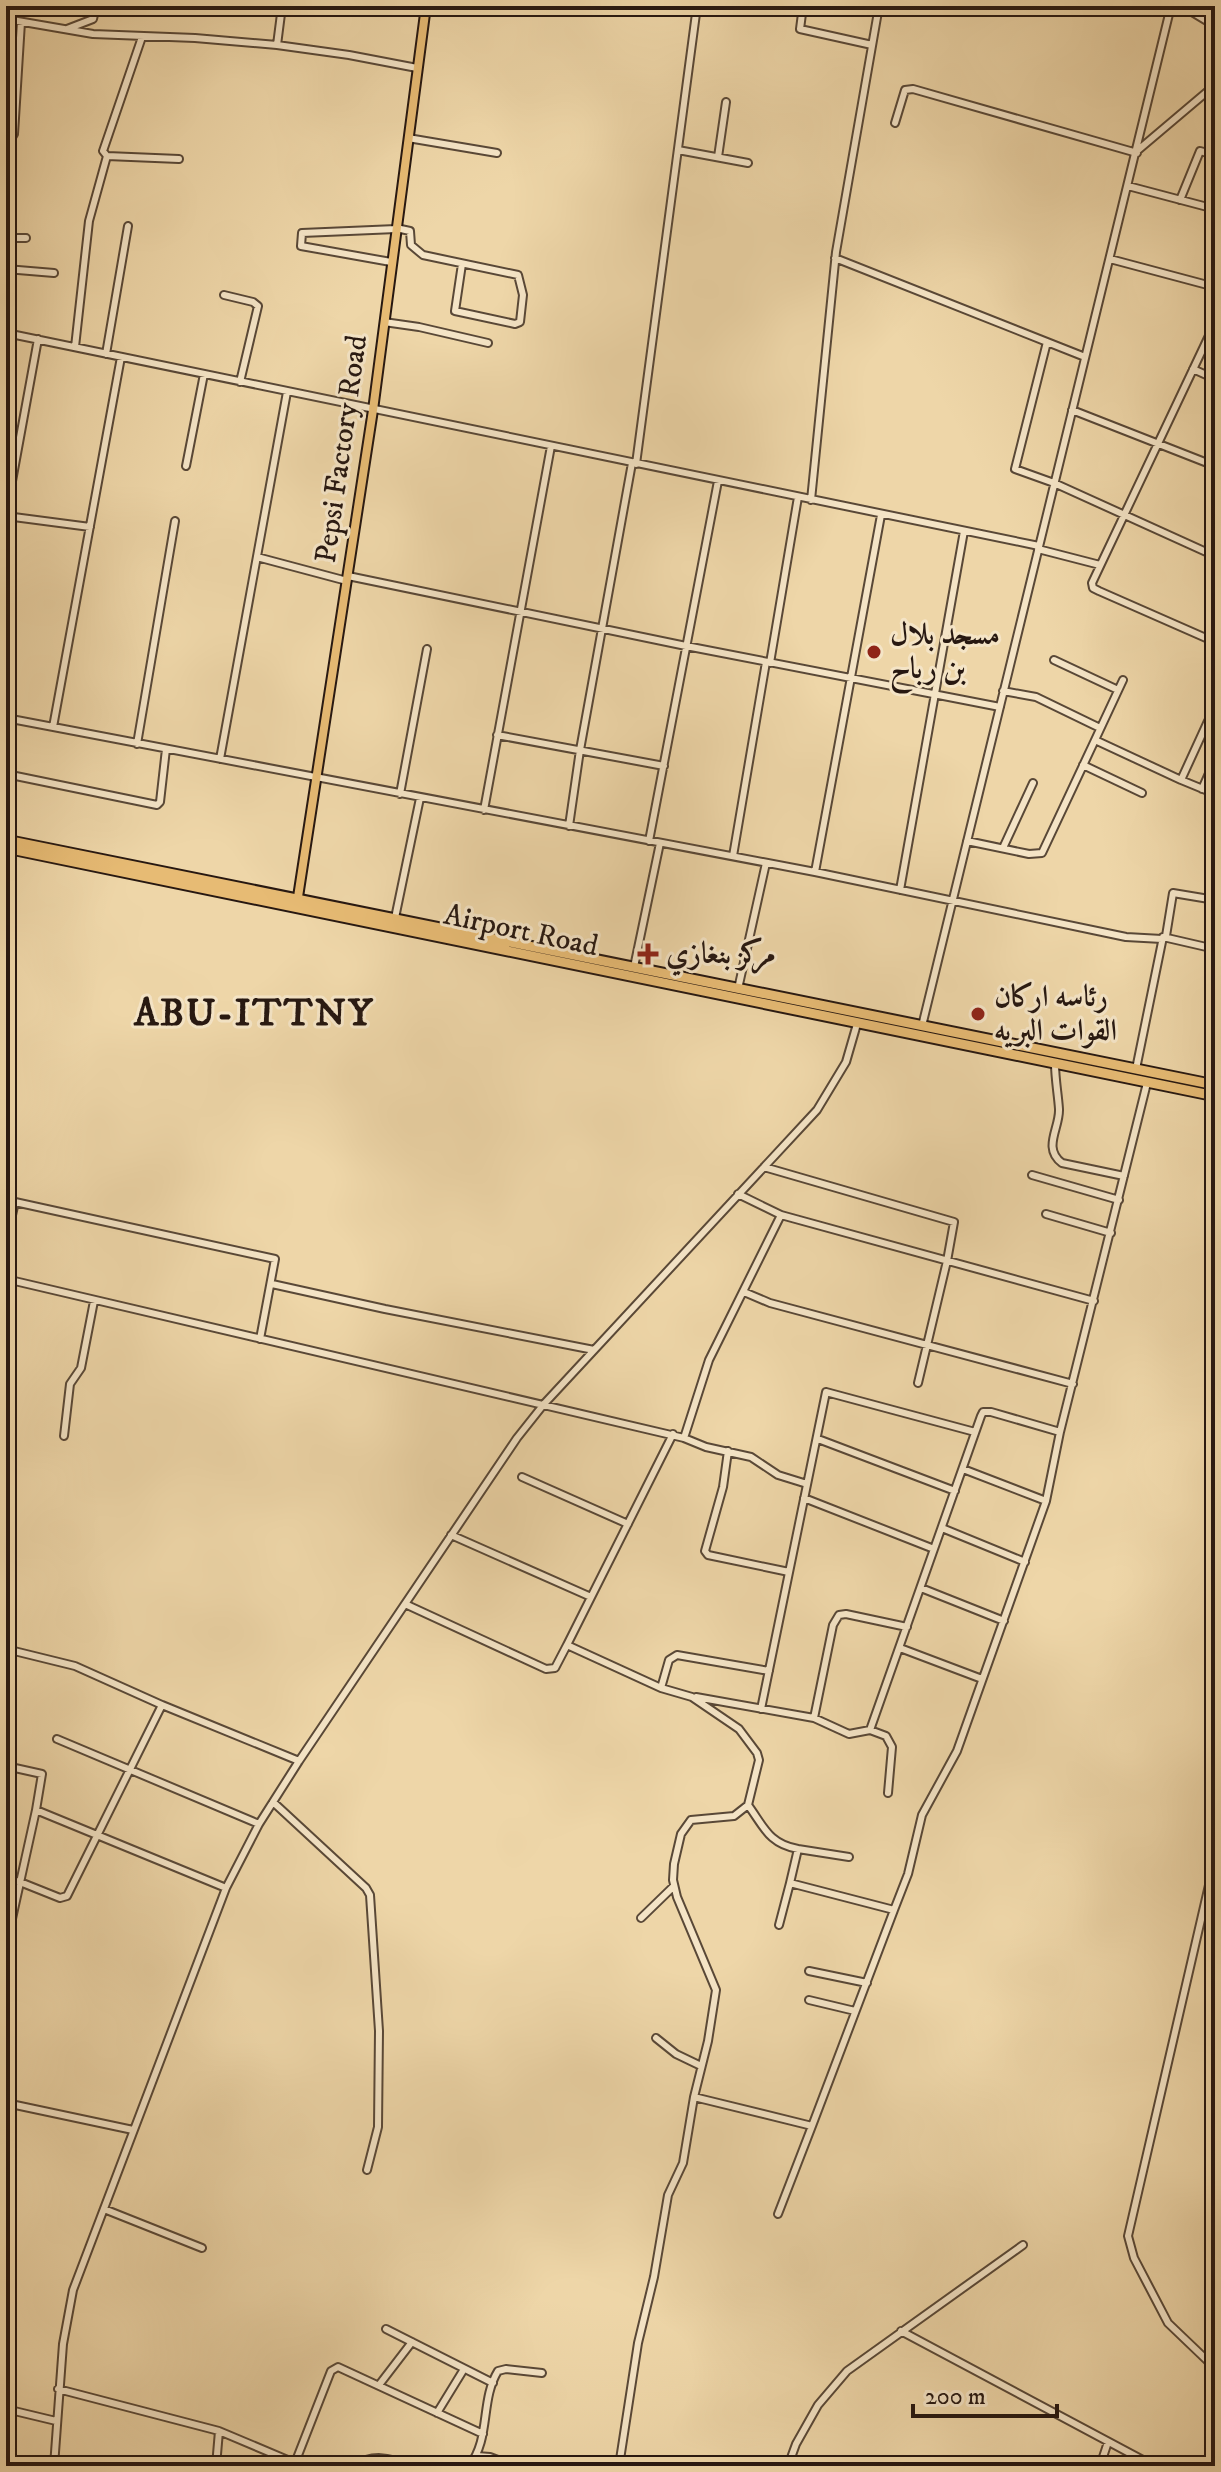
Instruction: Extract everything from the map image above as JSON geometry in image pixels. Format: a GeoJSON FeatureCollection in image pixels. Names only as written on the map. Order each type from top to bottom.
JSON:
{"type":"FeatureCollection","features":[{"type":"Feature","properties":{"kind":"highway","name":"Airport Road"},"geometry":{"type":"LineString","coordinates":[[6,840],[77,858],[857,1024],[1215,1096]]}},
{"type":"Feature","properties":{"kind":"highway","name":"Airport Road"},"geometry":{"type":"LineString","coordinates":[[6,849],[77,858],[298,897],[1215,1085]]}},
{"type":"Feature","properties":{"kind":"main road","name":"Pepsi Factory Road"},"geometry":{"type":"LineString","coordinates":[[298,897],[373,410],[426,6]]}},
{"type":"Feature","properties":{"kind":"street"},"geometry":{"type":"LineString","coordinates":[[64,30],[93,19],[96,6]]}},
{"type":"Feature","properties":{"kind":"street"},"geometry":{"type":"LineString","coordinates":[[277,45],[282,6]]}},
{"type":"Feature","properties":{"kind":"street"},"geometry":{"type":"LineString","coordinates":[[569,826],[580,750],[634,463],[697,6]]}},
{"type":"Feature","properties":{"kind":"street"},"geometry":{"type":"LineString","coordinates":[[803,6],[800,29],[872,45]]}},
{"type":"Feature","properties":{"kind":"street"},"geometry":{"type":"LineString","coordinates":[[811,500],[835,258],[879,8],[862,6]]}},
{"type":"Feature","properties":{"kind":"street"},"geometry":{"type":"LineString","coordinates":[[922,1026],[1171,6]]}},
{"type":"Feature","properties":{"kind":"street"},"geometry":{"type":"LineString","coordinates":[[1182,6],[1215,26]]}},
{"type":"Feature","properties":{"kind":"street"},"geometry":{"type":"LineString","coordinates":[[6,19],[64,30],[277,45],[417,68]]}},
{"type":"Feature","properties":{"kind":"street"},"geometry":{"type":"LineString","coordinates":[[6,139],[11,139],[14,134],[21,22]]}},
{"type":"Feature","properties":{"kind":"street"},"geometry":{"type":"LineString","coordinates":[[142,37],[103,151],[107,156],[179,159]]}},
{"type":"Feature","properties":{"kind":"street"},"geometry":{"type":"LineString","coordinates":[[1137,152],[1212,92],[1215,85]]}},
{"type":"Feature","properties":{"kind":"street"},"geometry":{"type":"LineString","coordinates":[[895,123],[904,93],[909,88],[1137,152]]}},
{"type":"Feature","properties":{"kind":"street"},"geometry":{"type":"LineString","coordinates":[[718,157],[726,102]]}},
{"type":"Feature","properties":{"kind":"street"},"geometry":{"type":"LineString","coordinates":[[408,138],[497,153]]}},
{"type":"Feature","properties":{"kind":"street"},"geometry":{"type":"LineString","coordinates":[[1180,200],[1200,151],[1203,149],[1215,155]]}},
{"type":"Feature","properties":{"kind":"street"},"geometry":{"type":"LineString","coordinates":[[678,150],[748,163]]}},
{"type":"Feature","properties":{"kind":"street"},"geometry":{"type":"LineString","coordinates":[[75,347],[89,221],[107,156]]}},
{"type":"Feature","properties":{"kind":"street"},"geometry":{"type":"LineString","coordinates":[[1128,186],[1215,209]]}},
{"type":"Feature","properties":{"kind":"street"},"geometry":{"type":"LineString","coordinates":[[106,354],[128,226]]}},
{"type":"Feature","properties":{"kind":"street"},"geometry":{"type":"LineString","coordinates":[[391,262],[301,246],[302,233],[396,228],[410,231],[411,245],[420,254],[520,276],[524,300],[519,323],[455,311],[462,264]]}},
{"type":"Feature","properties":{"kind":"street"},"geometry":{"type":"LineString","coordinates":[[6,238],[26,238]]}},
{"type":"Feature","properties":{"kind":"street"},"geometry":{"type":"LineString","coordinates":[[835,258],[1085,357]]}},
{"type":"Feature","properties":{"kind":"street"},"geometry":{"type":"LineString","coordinates":[[1110,259],[1215,287]]}},
{"type":"Feature","properties":{"kind":"street"},"geometry":{"type":"LineString","coordinates":[[6,269],[54,273]]}},
{"type":"Feature","properties":{"kind":"street"},"geometry":{"type":"LineString","coordinates":[[224,295],[258,306],[240,382]]}},
{"type":"Feature","properties":{"kind":"street"},"geometry":{"type":"LineString","coordinates":[[384,322],[488,343]]}},
{"type":"Feature","properties":{"kind":"street"},"geometry":{"type":"LineString","coordinates":[[1215,323],[1092,583],[1093,588],[1215,642]]}},
{"type":"Feature","properties":{"kind":"street"},"geometry":{"type":"LineString","coordinates":[[6,333],[964,531],[1038,547],[1100,565]]}},
{"type":"Feature","properties":{"kind":"street"},"geometry":{"type":"LineString","coordinates":[[38,339],[6,515],[90,527]]}},
{"type":"Feature","properties":{"kind":"street"},"geometry":{"type":"LineString","coordinates":[[1047,342],[1014,467],[1017,471],[1054,483],[1215,556]]}},
{"type":"Feature","properties":{"kind":"street"},"geometry":{"type":"LineString","coordinates":[[53,727],[121,357]]}},
{"type":"Feature","properties":{"kind":"street"},"geometry":{"type":"LineString","coordinates":[[1193,369],[1215,379]]}},
{"type":"Feature","properties":{"kind":"street"},"geometry":{"type":"LineString","coordinates":[[186,466],[204,374]]}},
{"type":"Feature","properties":{"kind":"street"},"geometry":{"type":"LineString","coordinates":[[220,759],[287,392]]}},
{"type":"Feature","properties":{"kind":"street"},"geometry":{"type":"LineString","coordinates":[[1072,410],[1215,466]]}},
{"type":"Feature","properties":{"kind":"street"},"geometry":{"type":"LineString","coordinates":[[484,810],[551,446]]}},
{"type":"Feature","properties":{"kind":"street"},"geometry":{"type":"LineString","coordinates":[[649,841],[718,481]]}},
{"type":"Feature","properties":{"kind":"street"},"geometry":{"type":"LineString","coordinates":[[733,856],[798,497]]}},
{"type":"Feature","properties":{"kind":"street"},"geometry":{"type":"LineString","coordinates":[[815,872],[881,515]]}},
{"type":"Feature","properties":{"kind":"street"},"geometry":{"type":"LineString","coordinates":[[137,744],[175,521]]}},
{"type":"Feature","properties":{"kind":"street"},"geometry":{"type":"LineString","coordinates":[[900,890],[964,531]]}},
{"type":"Feature","properties":{"kind":"street"},"geometry":{"type":"LineString","coordinates":[[257,557],[768,663],[1000,707]]}},
{"type":"Feature","properties":{"kind":"street"},"geometry":{"type":"LineString","coordinates":[[400,794],[427,649]]}},
{"type":"Feature","properties":{"kind":"street"},"geometry":{"type":"LineString","coordinates":[[1054,660],[1118,690]]}},
{"type":"Feature","properties":{"kind":"street"},"geometry":{"type":"LineString","coordinates":[[967,841],[1038,855],[1042,853],[1123,680]]}},
{"type":"Feature","properties":{"kind":"street"},"geometry":{"type":"LineString","coordinates":[[1003,691],[1036,697],[1100,728]]}},
{"type":"Feature","properties":{"kind":"street"},"geometry":{"type":"LineString","coordinates":[[6,718],[815,872],[1126,937],[1164,937],[1215,949]]}},
{"type":"Feature","properties":{"kind":"street"},"geometry":{"type":"LineString","coordinates":[[1181,780],[1208,721]]}},
{"type":"Feature","properties":{"kind":"street"},"geometry":{"type":"LineString","coordinates":[[497,735],[664,766]]}},
{"type":"Feature","properties":{"kind":"street"},"geometry":{"type":"LineString","coordinates":[[1095,740],[1215,794]]}},
{"type":"Feature","properties":{"kind":"street"},"geometry":{"type":"LineString","coordinates":[[6,774],[157,805],[160,802],[166,749]]}},
{"type":"Feature","properties":{"kind":"street"},"geometry":{"type":"LineString","coordinates":[[1202,789],[1215,760]]}},
{"type":"Feature","properties":{"kind":"street"},"geometry":{"type":"LineString","coordinates":[[1083,765],[1142,793]]}},
{"type":"Feature","properties":{"kind":"street"},"geometry":{"type":"LineString","coordinates":[[1003,848],[1033,783]]}},
{"type":"Feature","properties":{"kind":"street"},"geometry":{"type":"LineString","coordinates":[[395,918],[420,798]]}},
{"type":"Feature","properties":{"kind":"street"},"geometry":{"type":"LineString","coordinates":[[634,967],[660,843]]}},
{"type":"Feature","properties":{"kind":"street"},"geometry":{"type":"LineString","coordinates":[[738,989],[766,863]]}},
{"type":"Feature","properties":{"kind":"street"},"geometry":{"type":"LineString","coordinates":[[1136,1069],[1173,893],[1215,900]]}},
{"type":"Feature","properties":{"kind":"street"},"geometry":{"type":"LineString","coordinates":[[54,2466],[58,2389],[71,2299],[226,1888],[259,1824],[517,1438],[544,1404],[826,1097],[852,1050],[857,1024]]}},
{"type":"Feature","properties":{"kind":"street"},"geometry":{"type":"LineString","coordinates":[[1055,1063],[1059,1111],[1051,1144],[1055,1158],[1062,1163],[1124,1176]]}},
{"type":"Feature","properties":{"kind":"street"},"geometry":{"type":"LineString","coordinates":[[778,2214],[908,1874],[922,1815],[957,1751],[1046,1501],[1060,1432],[1147,1083]]}},
{"type":"Feature","properties":{"kind":"street"},"geometry":{"type":"LineString","coordinates":[[764,1167],[954,1222],[918,1383]]}},
{"type":"Feature","properties":{"kind":"street"},"geometry":{"type":"LineString","coordinates":[[1032,1175],[1119,1200]]}},
{"type":"Feature","properties":{"kind":"street"},"geometry":{"type":"LineString","coordinates":[[738,1194],[781,1215],[1094,1301]]}},
{"type":"Feature","properties":{"kind":"street"},"geometry":{"type":"LineString","coordinates":[[6,1200],[274,1258],[277,1260],[260,1339]]}},
{"type":"Feature","properties":{"kind":"street"},"geometry":{"type":"LineString","coordinates":[[6,1242],[15,1202]]}},
{"type":"Feature","properties":{"kind":"street"},"geometry":{"type":"LineString","coordinates":[[1046,1214],[1111,1233]]}},
{"type":"Feature","properties":{"kind":"street"},"geometry":{"type":"LineString","coordinates":[[684,1438],[709,1360],[781,1215]]}},
{"type":"Feature","properties":{"kind":"street"},"geometry":{"type":"LineString","coordinates":[[6,1279],[673,1434],[706,1447],[751,1457],[778,1475],[807,1484]]}},
{"type":"Feature","properties":{"kind":"street"},"geometry":{"type":"LineString","coordinates":[[272,1284],[594,1350]]}},
{"type":"Feature","properties":{"kind":"street"},"geometry":{"type":"LineString","coordinates":[[744,1292],[770,1303],[1073,1384]]}},
{"type":"Feature","properties":{"kind":"street"},"geometry":{"type":"LineString","coordinates":[[64,1436],[70,1384],[81,1368],[94,1301]]}},
{"type":"Feature","properties":{"kind":"street"},"geometry":{"type":"LineString","coordinates":[[761,1709],[826,1392],[975,1432]]}},
{"type":"Feature","properties":{"kind":"street"},"geometry":{"type":"LineString","coordinates":[[870,1730],[981,1416],[987,1412],[1060,1432]]}},
{"type":"Feature","properties":{"kind":"street"},"geometry":{"type":"LineString","coordinates":[[405,1604],[546,1669],[555,1668],[673,1434]]}},
{"type":"Feature","properties":{"kind":"street"},"geometry":{"type":"LineString","coordinates":[[818,1439],[955,1491]]}},
{"type":"Feature","properties":{"kind":"street"},"geometry":{"type":"LineString","coordinates":[[728,1451],[723,1487],[705,1551],[708,1555],[789,1572]]}},
{"type":"Feature","properties":{"kind":"street"},"geometry":{"type":"LineString","coordinates":[[963,1469],[1046,1501]]}},
{"type":"Feature","properties":{"kind":"street"},"geometry":{"type":"LineString","coordinates":[[522,1477],[628,1524]]}},
{"type":"Feature","properties":{"kind":"street"},"geometry":{"type":"LineString","coordinates":[[804,1498],[934,1549]]}},
{"type":"Feature","properties":{"kind":"street"},"geometry":{"type":"LineString","coordinates":[[942,1528],[1025,1562]]}},
{"type":"Feature","properties":{"kind":"street"},"geometry":{"type":"LineString","coordinates":[[451,1535],[591,1597]]}},
{"type":"Feature","properties":{"kind":"street"},"geometry":{"type":"LineString","coordinates":[[921,1588],[1004,1621]]}},
{"type":"Feature","properties":{"kind":"street"},"geometry":{"type":"LineString","coordinates":[[814,1718],[833,1625],[839,1615],[907,1627]]}},
{"type":"Feature","properties":{"kind":"street"},"geometry":{"type":"LineString","coordinates":[[567,1645],[661,1688],[692,1697],[814,1718],[849,1734],[870,1730],[886,1736],[892,1747],[888,1793]]}},
{"type":"Feature","properties":{"kind":"street"},"geometry":{"type":"LineString","coordinates":[[900,1648],[982,1679]]}},
{"type":"Feature","properties":{"kind":"street"},"geometry":{"type":"LineString","coordinates":[[6,1649],[75,1666],[299,1761]]}},
{"type":"Feature","properties":{"kind":"street"},"geometry":{"type":"LineString","coordinates":[[661,1688],[669,1660],[677,1655],[769,1671]]}},
{"type":"Feature","properties":{"kind":"street"},"geometry":{"type":"LineString","coordinates":[[619,2466],[639,2336],[654,2277],[668,2195],[683,2163],[716,1986],[706,1970],[674,1886],[675,1857],[688,1822],[697,1818],[734,1816],[748,1805],[759,1760],[739,1729],[692,1697]]}},
{"type":"Feature","properties":{"kind":"street"},"geometry":{"type":"LineString","coordinates":[[6,1879],[60,1898],[67,1896],[162,1705]]}},
{"type":"Feature","properties":{"kind":"street"},"geometry":{"type":"LineString","coordinates":[[57,1739],[259,1824]]}},
{"type":"Feature","properties":{"kind":"street"},"geometry":{"type":"LineString","coordinates":[[6,1766],[42,1774],[6,1946]]}},
{"type":"Feature","properties":{"kind":"street"},"geometry":{"type":"LineString","coordinates":[[273,1802],[370,1895],[379,2031],[378,2127],[367,2170]]}},
{"type":"Feature","properties":{"kind":"street"},"geometry":{"type":"LineString","coordinates":[[748,1805],[778,1845],[849,1857]]}},
{"type":"Feature","properties":{"kind":"street"},"geometry":{"type":"LineString","coordinates":[[36,1810],[226,1888]]}},
{"type":"Feature","properties":{"kind":"street"},"geometry":{"type":"LineString","coordinates":[[779,1925],[798,1849]]}},
{"type":"Feature","properties":{"kind":"street"},"geometry":{"type":"LineString","coordinates":[[1215,1859],[1128,2236],[1134,2258],[1168,2323],[1215,2368]]}},
{"type":"Feature","properties":{"kind":"street"},"geometry":{"type":"LineString","coordinates":[[790,1883],[894,1910]]}},
{"type":"Feature","properties":{"kind":"street"},"geometry":{"type":"LineString","coordinates":[[641,1918],[674,1886]]}},
{"type":"Feature","properties":{"kind":"street"},"geometry":{"type":"LineString","coordinates":[[809,1971],[867,1983]]}},
{"type":"Feature","properties":{"kind":"street"},"geometry":{"type":"LineString","coordinates":[[809,2000],[855,2011]]}},
{"type":"Feature","properties":{"kind":"street"},"geometry":{"type":"LineString","coordinates":[[656,2038],[676,2054],[701,2066]]}},
{"type":"Feature","properties":{"kind":"street"},"geometry":{"type":"LineString","coordinates":[[694,2097],[812,2126]]}},
{"type":"Feature","properties":{"kind":"street"},"geometry":{"type":"LineString","coordinates":[[6,2103],[133,2130]]}},
{"type":"Feature","properties":{"kind":"street"},"geometry":{"type":"LineString","coordinates":[[104,2209],[202,2248]]}},
{"type":"Feature","properties":{"kind":"street"},"geometry":{"type":"LineString","coordinates":[[788,2466],[796,2444],[818,2405],[847,2371],[1023,2245]]}},
{"type":"Feature","properties":{"kind":"street"},"geometry":{"type":"LineString","coordinates":[[386,2329],[493,2383]]}},
{"type":"Feature","properties":{"kind":"street"},"geometry":{"type":"LineString","coordinates":[[901,2331],[1154,2466]]}},
{"type":"Feature","properties":{"kind":"street"},"geometry":{"type":"LineString","coordinates":[[379,2385],[412,2342]]}},
{"type":"Feature","properties":{"kind":"street"},"geometry":{"type":"LineString","coordinates":[[58,2389],[219,2431],[298,2464],[331,2371],[338,2367],[483,2434]]}},
{"type":"Feature","properties":{"kind":"street"},"geometry":{"type":"LineString","coordinates":[[437,2413],[464,2369]]}},
{"type":"Feature","properties":{"kind":"street"},"geometry":{"type":"LineString","coordinates":[[469,2466],[477,2456],[495,2375],[502,2369],[542,2373]]}},
{"type":"Feature","properties":{"kind":"street"},"geometry":{"type":"LineString","coordinates":[[6,2409],[56,2421]]}},
{"type":"Feature","properties":{"kind":"street"},"geometry":{"type":"LineString","coordinates":[[216,2466],[219,2431]]}},
{"type":"Feature","properties":{"kind":"street"},"geometry":{"type":"LineString","coordinates":[[1100,2466],[1108,2442]]}},
{"type":"Feature","properties":{"kind":"street"},"geometry":{"type":"LineString","coordinates":[[477,2456],[490,2457],[514,2466]]}},
{"type":"Feature","properties":{"kind":"street"},"geometry":{"type":"LineString","coordinates":[[353,2466],[367,2458],[377,2457],[409,2466]]}},
{"type":"Feature","properties":{"kind":"place","name":"مسجد بلال بن رباح"},"geometry":{"type":"Point","coordinates":[874,652]}},
{"type":"Feature","properties":{"kind":"place","name":"مركز بنغازي"},"geometry":{"type":"Point","coordinates":[648,954]}},
{"type":"Feature","properties":{"kind":"place","name":"رئاسه اركان القوات البريه"},"geometry":{"type":"Point","coordinates":[978,1014]}},
{"type":"Feature","properties":{"kind":"district","name":"ABU-ITTNY"},"geometry":{"type":"Point","coordinates":[254,1014]}}]}
